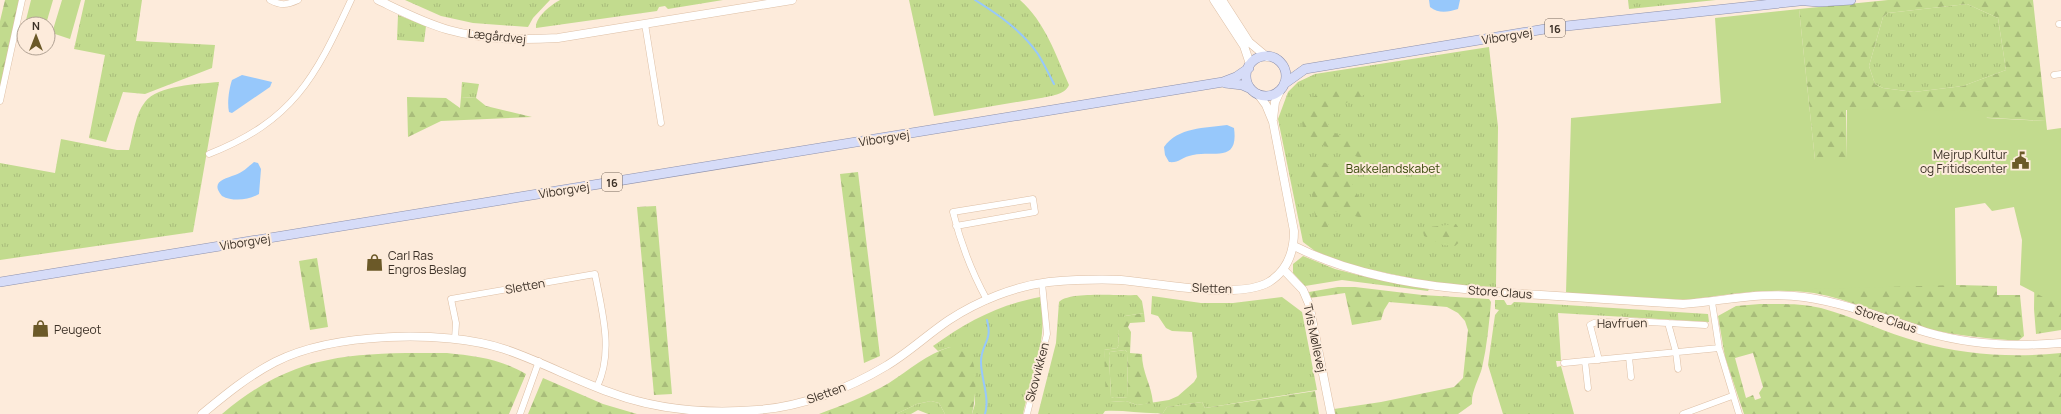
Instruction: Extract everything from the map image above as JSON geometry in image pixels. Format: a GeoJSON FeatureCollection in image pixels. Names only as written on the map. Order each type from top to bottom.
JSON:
{"type":"FeatureCollection","features":[{"type":"Feature","properties":{"kind":"main road","name":"Viborgvej"},"geometry":{"type":"LineString","coordinates":[[1281,63],[1305,69],[1558,27],[1808,0],[1851,0]]}},
{"type":"Feature","properties":{"kind":"main road","name":"16"},"geometry":{"type":"LineString","coordinates":[[1250,66],[1260,58],[1267,57],[1281,63]]}},
{"type":"Feature","properties":{"kind":"main road"},"geometry":{"type":"LineString","coordinates":[[1281,63],[1286,73],[1282,88]]}},
{"type":"Feature","properties":{"kind":"main road","name":"Viborgvej"},"geometry":{"type":"LineString","coordinates":[[0,282],[1223,82],[1236,77],[1250,66]]}},
{"type":"Feature","properties":{"kind":"main road"},"geometry":{"type":"LineString","coordinates":[[1250,66],[1247,79],[1255,92]]}},
{"type":"Feature","properties":{"kind":"main road","name":"Viborgvej"},"geometry":{"type":"LineString","coordinates":[[1282,88],[1305,69]]}},
{"type":"Feature","properties":{"kind":"main road","name":"Viborgvej"},"geometry":{"type":"LineString","coordinates":[[1223,82],[1236,84],[1255,92]]}},
{"type":"Feature","properties":{"kind":"main road","name":"16"},"geometry":{"type":"LineString","coordinates":[[1255,92],[1269,96],[1282,88]]}},
{"type":"Feature","properties":{"kind":"street"},"geometry":{"type":"LineString","coordinates":[[0,101],[22,0]]}},
{"type":"Feature","properties":{"kind":"street"},"geometry":{"type":"LineString","coordinates":[[270,0],[278,4],[287,5],[298,0]]}},
{"type":"Feature","properties":{"kind":"street"},"geometry":{"type":"LineString","coordinates":[[209,154],[247,137],[265,125],[293,101],[320,64],[351,0]]}},
{"type":"Feature","properties":{"kind":"street","name":"Lægårdvej"},"geometry":{"type":"LineString","coordinates":[[378,0],[449,30],[504,39],[558,38],[792,0]]}},
{"type":"Feature","properties":{"kind":"street"},"geometry":{"type":"LineString","coordinates":[[1214,0],[1244,46],[1250,66]]}},
{"type":"Feature","properties":{"kind":"street"},"geometry":{"type":"LineString","coordinates":[[1222,0],[1249,42],[1267,57]]}},
{"type":"Feature","properties":{"kind":"street"},"geometry":{"type":"LineString","coordinates":[[645,24],[661,124]]}},
{"type":"Feature","properties":{"kind":"street"},"geometry":{"type":"LineString","coordinates":[[2054,75],[2061,74]]}},
{"type":"Feature","properties":{"kind":"street","name":"Sletten"},"geometry":{"type":"LineString","coordinates":[[1273,122],[1275,102],[1282,88]]}},
{"type":"Feature","properties":{"kind":"street","name":"Sletten"},"geometry":{"type":"LineString","coordinates":[[202,414],[245,380],[276,362],[309,349],[352,340],[414,338],[455,339],[499,347],[539,361],[597,387],[645,403],[679,410],[758,412],[812,399],[848,385],[887,366],[951,319],[987,300],[1042,283],[1098,279],[1197,288],[1236,289],[1263,284],[1270,281],[1283,270],[1290,258],[1294,246],[1294,231],[1273,122],[1269,110],[1255,92]]}},
{"type":"Feature","properties":{"kind":"street"},"geometry":{"type":"LineString","coordinates":[[956,226],[1035,212],[1033,199],[953,212],[956,226],[967,262],[987,300]]}},
{"type":"Feature","properties":{"kind":"street","name":"Store Claus"},"geometry":{"type":"LineString","coordinates":[[1294,246],[1319,258],[1350,269],[1429,286],[1476,291],[1676,304],[1712,302],[1750,295],[1790,295],[1834,302],[1927,332],[1964,340],[1996,345],[2061,343]]}},
{"type":"Feature","properties":{"kind":"street","name":"Tvis Møllevej"},"geometry":{"type":"LineString","coordinates":[[1283,270],[1303,290],[1309,304],[1331,414]]}},
{"type":"Feature","properties":{"kind":"street","name":"Sletten"},"geometry":{"type":"LineString","coordinates":[[455,339],[456,323],[451,299],[595,274],[607,342],[605,364],[597,387]]}},
{"type":"Feature","properties":{"kind":"street","name":"Skovvikken"},"geometry":{"type":"LineString","coordinates":[[1027,414],[1047,334],[1042,283]]}},
{"type":"Feature","properties":{"kind":"street"},"geometry":{"type":"LineString","coordinates":[[1712,302],[1719,348],[1732,396],[1739,414]]}},
{"type":"Feature","properties":{"kind":"street","name":"Havfruen"},"geometry":{"type":"LineString","coordinates":[[1599,360],[1590,325],[1594,322],[1623,324],[1630,321],[1705,325]]}},
{"type":"Feature","properties":{"kind":"street"},"geometry":{"type":"LineString","coordinates":[[1668,323],[1676,352],[1678,369]]}},
{"type":"Feature","properties":{"kind":"street"},"geometry":{"type":"LineString","coordinates":[[1564,363],[1719,348]]}},
{"type":"Feature","properties":{"kind":"street"},"geometry":{"type":"LineString","coordinates":[[1629,357],[1631,377]]}},
{"type":"Feature","properties":{"kind":"street"},"geometry":{"type":"LineString","coordinates":[[520,414],[539,361]]}},
{"type":"Feature","properties":{"kind":"street"},"geometry":{"type":"LineString","coordinates":[[1585,361],[1588,388]]}},
{"type":"Feature","properties":{"kind":"street"},"geometry":{"type":"LineString","coordinates":[[1684,414],[1696,412],[1732,396]]}},
{"type":"Feature","properties":{"kind":"green space"},"geometry":{"type":"Polygon","coordinates":[[[5,0],[21,0],[17,16],[16,16],[0,90],[0,21],[5,0]]]}},
{"type":"Feature","properties":{"kind":"green space"},"geometry":{"type":"Polygon","coordinates":[[[31,0],[53,0],[48,16],[27,16],[31,0]]]}},
{"type":"Feature","properties":{"kind":"green space"},"geometry":{"type":"Polygon","coordinates":[[[62,0],[81,0],[70,39],[56,34],[56,20],[62,0]]]}},
{"type":"Feature","properties":{"kind":"green space"},"geometry":{"type":"Polygon","coordinates":[[[85,0],[142,0],[136,41],[215,45],[212,68],[145,94],[123,92],[106,142],[89,138],[105,55],[74,49],[85,0]]]}},
{"type":"Feature","properties":{"kind":"green space"},"geometry":{"type":"Polygon","coordinates":[[[405,0],[550,0],[533,18],[528,27],[473,23],[441,16],[405,0]]]}},
{"type":"Feature","properties":{"kind":"green space"},"geometry":{"type":"Polygon","coordinates":[[[560,0],[723,0],[668,9],[665,6],[659,7],[657,11],[536,28],[536,24],[541,16],[548,8],[560,0]]]}},
{"type":"Feature","properties":{"kind":"green space"},"geometry":{"type":"Polygon","coordinates":[[[909,0],[1020,0],[1029,9],[1043,29],[1069,85],[1064,91],[1053,96],[934,116],[909,0]]]}},
{"type":"Feature","properties":{"kind":"green space"},"geometry":{"type":"Polygon","coordinates":[[[1628,0],[1716,0],[1629,9],[1628,0]]]}},
{"type":"Feature","properties":{"kind":"green space"},"geometry":{"type":"Polygon","coordinates":[[[1888,0],[2033,0],[2046,121],[1846,110],[1846,160],[1815,160],[1799,9],[1888,0]],[[1967,4],[1888,13],[1883,17],[1869,66],[1875,84],[1883,88],[1914,92],[1963,86],[2006,70],[1998,18],[1967,4]]]}},
{"type":"Feature","properties":{"kind":"green space"},"geometry":{"type":"Polygon","coordinates":[[[1967,4],[1998,18],[2006,70],[1963,86],[1914,92],[1883,88],[1875,84],[1869,66],[1883,17],[1888,13],[1967,4]]]}},
{"type":"Feature","properties":{"kind":"green space"},"geometry":{"type":"Polygon","coordinates":[[[1799,9],[1815,160],[1846,160],[1847,109],[1984,111],[1987,118],[2046,121],[2047,130],[2061,128],[2061,297],[2043,297],[2020,285],[2022,240],[2014,207],[1992,211],[1985,203],[1955,208],[1956,285],[1744,291],[1689,300],[1566,293],[1571,118],[1721,103],[1715,18],[1799,9]]]}},
{"type":"Feature","properties":{"kind":"green space"},"geometry":{"type":"Polygon","coordinates":[[[398,15],[426,26],[424,42],[397,40],[398,15]]]}},
{"type":"Feature","properties":{"kind":"green space","name":"Bakkelandskabet"},"geometry":{"type":"Polygon","coordinates":[[[1489,47],[1498,127],[1496,287],[1438,284],[1349,265],[1315,251],[1303,242],[1278,119],[1288,92],[1298,82],[1315,74],[1489,47]]]}},
{"type":"Feature","properties":{"kind":"green space"},"geometry":{"type":"Polygon","coordinates":[[[219,82],[193,232],[0,260],[0,163],[55,173],[61,139],[117,150],[129,150],[139,113],[145,102],[151,96],[179,86],[219,82]]]}},
{"type":"Feature","properties":{"kind":"green space"},"geometry":{"type":"Polygon","coordinates":[[[462,82],[479,84],[476,98],[461,97],[462,82]]]}},
{"type":"Feature","properties":{"kind":"green space"},"geometry":{"type":"Polygon","coordinates":[[[1368,87],[1370,92],[1338,108],[1329,118],[1328,125],[1335,133],[1371,150],[1374,159],[1370,161],[1307,140],[1302,122],[1306,108],[1312,97],[1323,93],[1368,87]]]}},
{"type":"Feature","properties":{"kind":"green space"},"geometry":{"type":"Polygon","coordinates":[[[407,97],[446,98],[460,108],[461,97],[476,98],[486,106],[532,117],[441,121],[408,137],[407,97]]]}},
{"type":"Feature","properties":{"kind":"green space"},"geometry":{"type":"Polygon","coordinates":[[[1320,162],[1326,163],[1352,184],[1368,216],[1360,217],[1335,212],[1329,213],[1328,229],[1323,229],[1316,223],[1309,174],[1320,162]]]}},
{"type":"Feature","properties":{"kind":"green space"},"geometry":{"type":"Polygon","coordinates":[[[858,172],[880,356],[864,363],[840,174],[858,172]]]}},
{"type":"Feature","properties":{"kind":"green space"},"geometry":{"type":"Polygon","coordinates":[[[656,206],[672,394],[654,395],[637,207],[656,206]]]}},
{"type":"Feature","properties":{"kind":"green space"},"geometry":{"type":"Polygon","coordinates":[[[1456,224],[1463,234],[1462,240],[1455,246],[1443,245],[1424,236],[1423,231],[1429,227],[1456,224]]]}},
{"type":"Feature","properties":{"kind":"green space"},"geometry":{"type":"Polygon","coordinates":[[[2035,247],[2043,297],[2061,297],[2061,330],[2036,334],[2034,309],[2035,247]]]}},
{"type":"Feature","properties":{"kind":"green space"},"geometry":{"type":"Polygon","coordinates":[[[1303,256],[1335,269],[1362,276],[1429,289],[1428,291],[1342,280],[1305,286],[1293,273],[1293,264],[1303,256]]]}},
{"type":"Feature","properties":{"kind":"green space"},"geometry":{"type":"Polygon","coordinates":[[[317,258],[328,327],[310,330],[299,261],[317,258]]]}},
{"type":"Feature","properties":{"kind":"green space"},"geometry":{"type":"Polygon","coordinates":[[[1679,278],[1997,286],[1997,295],[2020,295],[2024,336],[2018,341],[1941,332],[1903,322],[1840,299],[1814,293],[1774,291],[1748,292],[1708,297],[1679,278]]]}},
{"type":"Feature","properties":{"kind":"green space"},"geometry":{"type":"Polygon","coordinates":[[[1338,287],[1355,287],[1422,295],[1489,299],[1491,302],[1485,352],[1482,368],[1472,399],[1472,404],[1458,414],[1335,414],[1334,409],[1381,402],[1454,387],[1463,378],[1468,330],[1465,321],[1458,313],[1447,307],[1389,302],[1384,310],[1381,320],[1352,325],[1345,293],[1310,298],[1309,292],[1338,287]]]}},
{"type":"Feature","properties":{"kind":"green space"},"geometry":{"type":"Polygon","coordinates":[[[1083,295],[1137,295],[1142,301],[1144,313],[1125,316],[1118,332],[1119,345],[1117,348],[1104,350],[1110,402],[1126,401],[1137,405],[1169,400],[1178,396],[1194,382],[1197,377],[1192,332],[1172,331],[1166,328],[1158,316],[1151,314],[1152,296],[1201,303],[1233,303],[1282,297],[1302,312],[1317,390],[1205,408],[1202,402],[1167,407],[1163,413],[1105,411],[1103,414],[1038,414],[1056,343],[1059,302],[1073,296],[1083,295]]]}},
{"type":"Feature","properties":{"kind":"green space"},"geometry":{"type":"Polygon","coordinates":[[[1040,297],[1042,312],[1041,342],[1023,414],[972,414],[975,404],[975,379],[950,347],[938,351],[933,346],[971,322],[997,309],[1040,297]]]}},
{"type":"Feature","properties":{"kind":"green space"},"geometry":{"type":"Polygon","coordinates":[[[1495,300],[1504,300],[1507,305],[1511,305],[1514,302],[1708,314],[1709,322],[1558,313],[1561,361],[1556,361],[1557,367],[1561,366],[1574,414],[1503,414],[1488,365],[1495,315],[1499,310],[1495,309],[1495,300]]]}},
{"type":"Feature","properties":{"kind":"green space"},"geometry":{"type":"Polygon","coordinates":[[[1783,304],[1813,306],[1858,320],[1919,342],[1971,353],[2025,355],[2061,353],[2061,414],[1744,414],[1725,357],[1718,316],[1736,306],[1783,304]],[[1753,353],[1735,358],[1746,398],[1753,395],[1755,400],[1761,398],[1759,393],[1763,387],[1753,353]]]}},
{"type":"Feature","properties":{"kind":"green space"},"geometry":{"type":"Polygon","coordinates":[[[1144,313],[1145,322],[1130,323],[1128,327],[1131,332],[1130,353],[1142,354],[1143,367],[1153,403],[1137,405],[1126,401],[1106,401],[1104,350],[1117,348],[1119,345],[1118,332],[1120,321],[1125,316],[1144,313]],[[1125,350],[1110,352],[1109,355],[1111,397],[1114,398],[1128,397],[1127,352],[1125,350]]]}},
{"type":"Feature","properties":{"kind":"green space"},"geometry":{"type":"Polygon","coordinates":[[[950,347],[966,353],[973,362],[975,368],[976,385],[972,414],[945,414],[939,403],[931,401],[917,404],[896,414],[819,414],[872,392],[889,383],[926,358],[950,347]]]}},
{"type":"Feature","properties":{"kind":"green space"},"geometry":{"type":"Polygon","coordinates":[[[1125,350],[1127,352],[1128,397],[1114,398],[1111,397],[1109,355],[1110,352],[1125,350]]]}},
{"type":"Feature","properties":{"kind":"green space"},"geometry":{"type":"Polygon","coordinates":[[[447,353],[478,357],[497,362],[526,374],[509,414],[222,414],[249,393],[276,378],[302,367],[328,360],[355,356],[447,353]]]}},
{"type":"Feature","properties":{"kind":"green space"},"geometry":{"type":"Polygon","coordinates":[[[543,378],[603,404],[637,414],[528,414],[543,378]]]}},
{"type":"Feature","properties":{"kind":"green space"},"geometry":{"type":"Polygon","coordinates":[[[1315,391],[1319,414],[1157,414],[1163,413],[1167,407],[1202,402],[1205,408],[1315,391]]]}},
{"type":"Feature","properties":{"kind":"green space"},"geometry":{"type":"Polygon","coordinates":[[[931,401],[939,403],[945,414],[928,414],[918,410],[911,414],[896,414],[917,404],[931,401]]]}},
{"type":"Feature","properties":{"kind":"water"},"geometry":{"type":"Polygon","coordinates":[[[1429,0],[1460,0],[1458,9],[1444,12],[1437,11],[1430,7],[1429,0]]]}},
{"type":"Feature","properties":{"kind":"water"},"geometry":{"type":"Polygon","coordinates":[[[242,75],[272,82],[270,87],[232,113],[229,112],[228,104],[232,80],[242,75]]]}},
{"type":"Feature","properties":{"kind":"water"},"geometry":{"type":"Polygon","coordinates":[[[1227,125],[1234,128],[1234,140],[1232,147],[1228,151],[1222,153],[1198,154],[1172,162],[1169,162],[1165,155],[1164,147],[1170,140],[1184,132],[1201,128],[1227,125]]]}},
{"type":"Feature","properties":{"kind":"water"},"geometry":{"type":"Polygon","coordinates":[[[254,162],[258,163],[261,169],[259,194],[251,198],[241,200],[222,196],[217,187],[218,184],[223,180],[245,170],[254,162]]]}},
{"type":"Feature","properties":{"kind":"waterway"},"geometry":{"type":"LineString","coordinates":[[975,0],[1001,18],[1025,38],[1038,54],[1054,84]]}},
{"type":"Feature","properties":{"kind":"waterway"},"geometry":{"type":"LineString","coordinates":[[985,414],[986,395],[981,362],[989,333],[987,320]]}},
{"type":"Feature","properties":{"kind":"place","name":"Mejrup Kultur og Fritidscenter"},"geometry":{"type":"Point","coordinates":[2020,161]}},
{"type":"Feature","properties":{"kind":"place","name":"Carl Ras Engros Beslag"},"geometry":{"type":"Point","coordinates":[375,262]}},
{"type":"Feature","properties":{"kind":"place","name":"Peugeot"},"geometry":{"type":"Point","coordinates":[41,329]}}]}
